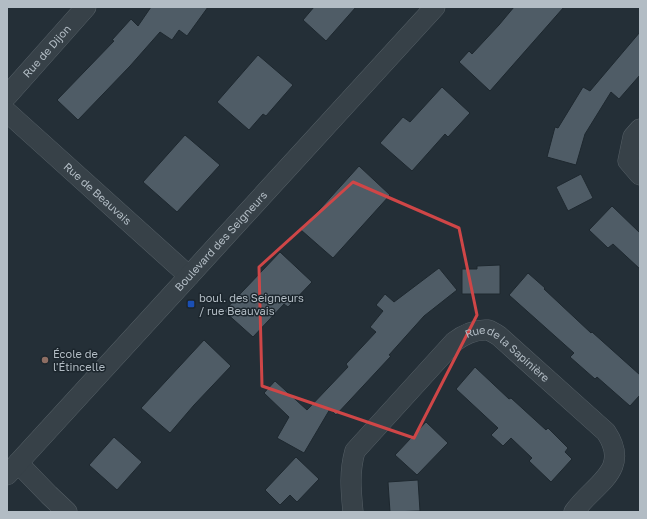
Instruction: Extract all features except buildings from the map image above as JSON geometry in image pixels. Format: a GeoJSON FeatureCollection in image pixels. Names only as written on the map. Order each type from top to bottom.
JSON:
{"type":"FeatureCollection","features":[{"type":"Feature","properties":{"kind":"street","name":"Rue de Dijon"},"geometry":{"type":"LineString","coordinates":[[7,96],[86,7]]}},
{"type":"Feature","properties":{"kind":"street","name":"Boulevard des Seigneurs"},"geometry":{"type":"LineString","coordinates":[[12,469],[435,7]]}},
{"type":"Feature","properties":{"kind":"street","name":"Rue de Beauvais"},"geometry":{"type":"LineString","coordinates":[[7,112],[189,276]]}},
{"type":"Feature","properties":{"kind":"street"},"geometry":{"type":"LineString","coordinates":[[640,129],[633,137],[628,161],[640,175]]}},
{"type":"Feature","properties":{"kind":"street","name":"Rue de la Sapinière"},"geometry":{"type":"LineString","coordinates":[[353,512],[350,478],[351,464],[355,451],[454,342],[465,334],[475,331],[488,330],[500,336],[606,432],[612,441],[615,451],[611,469],[605,478],[574,512]]}},
{"type":"Feature","properties":{"kind":"street"},"geometry":{"type":"LineString","coordinates":[[12,469],[49,496],[67,512]]}},
{"type":"Feature","properties":{"kind":"highlighted area"},"geometry":{"type":"Polygon","coordinates":[[[353,182],[459,228],[477,315],[414,438],[262,386],[259,267],[353,182]]]}},
{"type":"Feature","properties":{"kind":"place","name":"boul. des Seigneurs / rue Beauvais"},"geometry":{"type":"Point","coordinates":[191,304]}},
{"type":"Feature","properties":{"kind":"place","name":"École de l'Étincelle"},"geometry":{"type":"Point","coordinates":[45,360]}}]}
